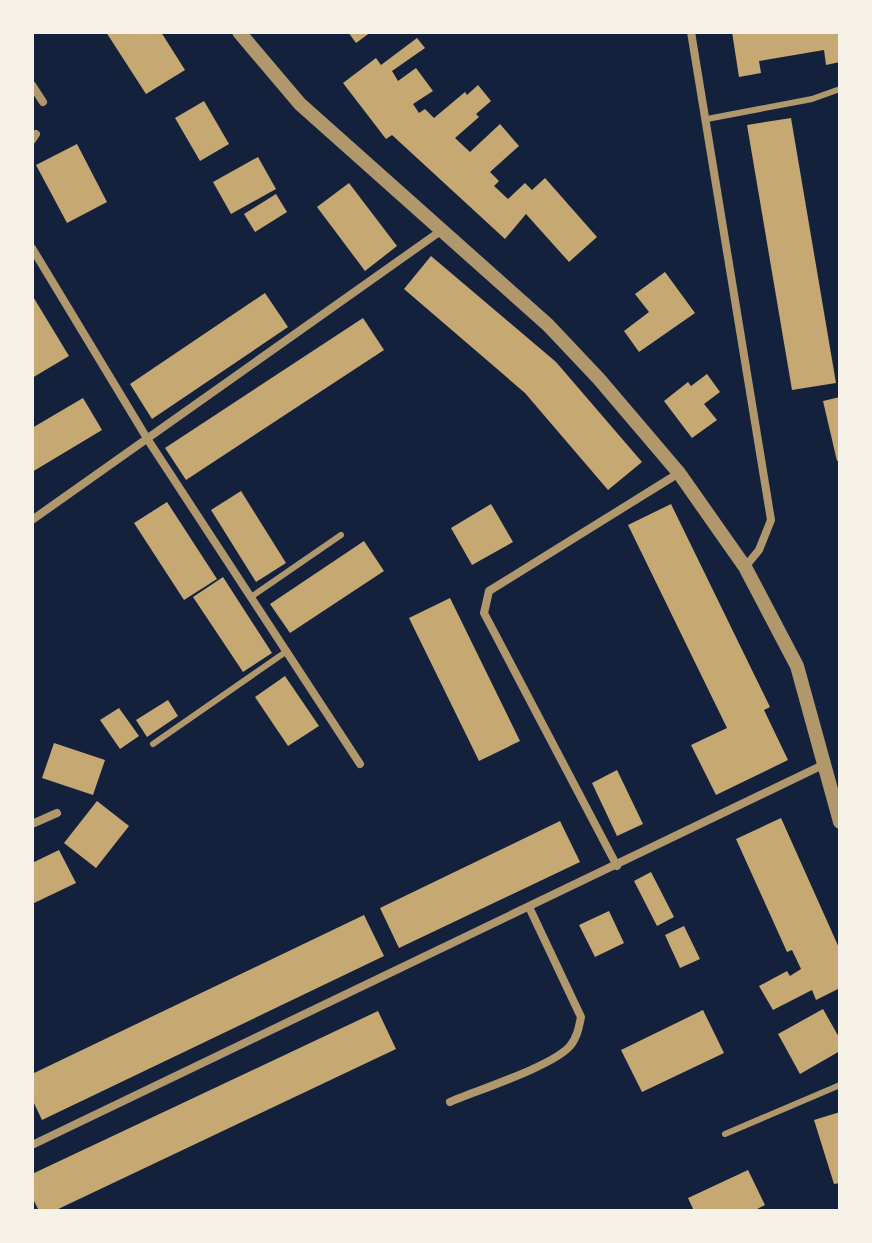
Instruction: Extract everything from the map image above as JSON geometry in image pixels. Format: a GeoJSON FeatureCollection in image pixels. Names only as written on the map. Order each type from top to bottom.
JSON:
{"type":"FeatureCollection","features":[{"type":"Feature","properties":{"kind":"street"},"geometry":{"type":"LineString","coordinates":[[239,32],[300,104],[548,325],[679,473],[745,567],[797,666],[840,822]]}},
{"type":"Feature","properties":{"kind":"street"},"geometry":{"type":"LineString","coordinates":[[691,32],[771,520],[759,550],[745,567]]}},
{"type":"Feature","properties":{"kind":"street"},"geometry":{"type":"LineString","coordinates":[[32,85],[43,102]]}},
{"type":"Feature","properties":{"kind":"street"},"geometry":{"type":"LineString","coordinates":[[32,520],[443,229]]}},
{"type":"Feature","properties":{"kind":"street"},"geometry":{"type":"LineString","coordinates":[[32,248],[148,440],[360,764]]}},
{"type":"Feature","properties":{"kind":"street"},"geometry":{"type":"LineString","coordinates":[[617,866],[484,613],[489,591],[679,473]]}},
{"type":"Feature","properties":{"kind":"street"},"geometry":{"type":"LineString","coordinates":[[32,1145],[825,764]]}},
{"type":"Feature","properties":{"kind":"street"},"geometry":{"type":"LineString","coordinates":[[32,824],[57,813]]}},
{"type":"Feature","properties":{"kind":"street"},"geometry":{"type":"LineString","coordinates":[[450,1102],[552,1062],[571,1045],[578,1030],[581,1017],[529,907]]}},
{"type":"Feature","properties":{"kind":"lane"},"geometry":{"type":"LineString","coordinates":[[707,119],[812,99],[840,89]]}},
{"type":"Feature","properties":{"kind":"lane"},"geometry":{"type":"LineString","coordinates":[[251,597],[341,535]]}},
{"type":"Feature","properties":{"kind":"lane"},"geometry":{"type":"LineString","coordinates":[[153,744],[287,651]]}},
{"type":"Feature","properties":{"kind":"lane"},"geometry":{"type":"LineString","coordinates":[[725,1134],[840,1085]]}},
{"type":"Feature","properties":{"kind":"building"},"geometry":{"type":"Polygon","coordinates":[[[106,32],[161,32],[185,70],[146,94],[106,32]]]}},
{"type":"Feature","properties":{"kind":"building"},"geometry":{"type":"Polygon","coordinates":[[[348,32],[371,32],[356,43],[348,32]]]}},
{"type":"Feature","properties":{"kind":"building"},"geometry":{"type":"Polygon","coordinates":[[[732,32],[840,32],[840,62],[826,65],[824,50],[759,61],[761,73],[739,77],[732,32]]]}},
{"type":"Feature","properties":{"kind":"building"},"geometry":{"type":"Polygon","coordinates":[[[417,38],[425,48],[392,71],[398,81],[416,68],[433,91],[413,104],[419,113],[425,109],[434,118],[478,85],[491,101],[476,114],[479,117],[455,138],[470,152],[500,124],[519,146],[490,172],[499,181],[494,186],[508,199],[525,183],[532,190],[545,178],[597,237],[569,262],[526,214],[505,239],[392,135],[386,139],[343,83],[376,58],[381,65],[417,38]]]}},
{"type":"Feature","properties":{"kind":"building"},"geometry":{"type":"Polygon","coordinates":[[[204,101],[229,144],[200,161],[175,118],[204,101]]]}},
{"type":"Feature","properties":{"kind":"building"},"geometry":{"type":"Polygon","coordinates":[[[791,118],[836,383],[792,390],[747,125],[791,118]]]}},
{"type":"Feature","properties":{"kind":"building"},"geometry":{"type":"Polygon","coordinates":[[[77,144],[107,202],[67,223],[36,165],[77,144]]]}},
{"type":"Feature","properties":{"kind":"building"},"geometry":{"type":"Polygon","coordinates":[[[258,157],[276,189],[231,214],[213,182],[258,157]]]}},
{"type":"Feature","properties":{"kind":"building"},"geometry":{"type":"Polygon","coordinates":[[[349,183],[397,246],[365,271],[317,207],[349,183]]]}},
{"type":"Feature","properties":{"kind":"building"},"geometry":{"type":"Polygon","coordinates":[[[276,194],[287,212],[255,232],[244,214],[276,194]]]}},
{"type":"Feature","properties":{"kind":"building"},"geometry":{"type":"Polygon","coordinates":[[[431,256],[556,362],[642,462],[608,490],[525,393],[404,289],[431,256]]]}},
{"type":"Feature","properties":{"kind":"building"},"geometry":{"type":"Polygon","coordinates":[[[665,272],[695,313],[639,352],[624,331],[649,312],[635,294],[665,272]]]}},
{"type":"Feature","properties":{"kind":"building"},"geometry":{"type":"Polygon","coordinates":[[[265,293],[288,327],[152,419],[130,384],[265,293]]]}},
{"type":"Feature","properties":{"kind":"building"},"geometry":{"type":"Polygon","coordinates":[[[32,295],[69,356],[32,378],[32,295]]]}},
{"type":"Feature","properties":{"kind":"building"},"geometry":{"type":"Polygon","coordinates":[[[363,318],[384,350],[186,480],[165,448],[363,318]]]}},
{"type":"Feature","properties":{"kind":"building"},"geometry":{"type":"Polygon","coordinates":[[[707,374],[720,392],[704,404],[717,420],[692,438],[664,401],[688,382],[691,386],[707,374]]]}},
{"type":"Feature","properties":{"kind":"building"},"geometry":{"type":"Polygon","coordinates":[[[840,397],[840,460],[837,461],[823,401],[840,397]]]}},
{"type":"Feature","properties":{"kind":"building"},"geometry":{"type":"Polygon","coordinates":[[[83,398],[102,430],[32,472],[32,428],[83,398]]]}},
{"type":"Feature","properties":{"kind":"building"},"geometry":{"type":"Polygon","coordinates":[[[241,491],[286,563],[256,582],[211,510],[241,491]]]}},
{"type":"Feature","properties":{"kind":"building"},"geometry":{"type":"Polygon","coordinates":[[[167,502],[217,579],[184,600],[134,523],[167,502]]]}},
{"type":"Feature","properties":{"kind":"building"},"geometry":{"type":"Polygon","coordinates":[[[491,504],[513,542],[472,565],[451,528],[491,504]]]}},
{"type":"Feature","properties":{"kind":"building"},"geometry":{"type":"Polygon","coordinates":[[[671,504],[770,707],[764,710],[788,760],[716,795],[691,745],[727,728],[628,525],[671,504]]]}},
{"type":"Feature","properties":{"kind":"building"},"geometry":{"type":"Polygon","coordinates":[[[364,541],[384,571],[290,633],[270,604],[364,541]]]}},
{"type":"Feature","properties":{"kind":"building"},"geometry":{"type":"Polygon","coordinates":[[[223,577],[272,653],[243,672],[193,597],[223,577]]]}},
{"type":"Feature","properties":{"kind":"building"},"geometry":{"type":"Polygon","coordinates":[[[450,598],[520,741],[479,761],[409,618],[450,598]]]}},
{"type":"Feature","properties":{"kind":"building"},"geometry":{"type":"Polygon","coordinates":[[[285,676],[319,726],[288,746],[255,697],[285,676]]]}},
{"type":"Feature","properties":{"kind":"building"},"geometry":{"type":"Polygon","coordinates":[[[168,700],[178,716],[147,737],[136,720],[168,700]]]}},
{"type":"Feature","properties":{"kind":"building"},"geometry":{"type":"Polygon","coordinates":[[[119,708],[139,736],[120,749],[100,720],[119,708]]]}},
{"type":"Feature","properties":{"kind":"building"},"geometry":{"type":"Polygon","coordinates":[[[54,743],[105,760],[93,795],[42,778],[54,743]]]}},
{"type":"Feature","properties":{"kind":"building"},"geometry":{"type":"Polygon","coordinates":[[[617,770],[643,824],[617,836],[592,783],[617,770]]]}},
{"type":"Feature","properties":{"kind":"building"},"geometry":{"type":"Polygon","coordinates":[[[97,801],[129,826],[96,868],[64,843],[97,801]]]}},
{"type":"Feature","properties":{"kind":"building"},"geometry":{"type":"Polygon","coordinates":[[[781,818],[840,950],[840,988],[816,1000],[812,990],[773,1010],[759,986],[787,971],[790,976],[801,969],[792,950],[787,952],[736,839],[781,818]]]}},
{"type":"Feature","properties":{"kind":"building"},"geometry":{"type":"Polygon","coordinates":[[[560,821],[580,862],[399,948],[380,908],[560,821]]]}},
{"type":"Feature","properties":{"kind":"building"},"geometry":{"type":"Polygon","coordinates":[[[59,850],[76,883],[32,904],[32,863],[59,850]]]}},
{"type":"Feature","properties":{"kind":"building"},"geometry":{"type":"Polygon","coordinates":[[[651,872],[674,917],[657,926],[634,881],[651,872]]]}},
{"type":"Feature","properties":{"kind":"building"},"geometry":{"type":"Polygon","coordinates":[[[609,911],[624,943],[595,957],[579,925],[609,911]]]}},
{"type":"Feature","properties":{"kind":"building"},"geometry":{"type":"Polygon","coordinates":[[[364,915],[384,956],[42,1120],[32,1099],[32,1074],[364,915]]]}},
{"type":"Feature","properties":{"kind":"building"},"geometry":{"type":"Polygon","coordinates":[[[684,926],[700,959],[680,968],[665,935],[684,926]]]}},
{"type":"Feature","properties":{"kind":"building"},"geometry":{"type":"Polygon","coordinates":[[[823,1009],[840,1039],[840,1051],[800,1074],[778,1034],[823,1009]]]}},
{"type":"Feature","properties":{"kind":"building"},"geometry":{"type":"Polygon","coordinates":[[[703,1010],[724,1053],[642,1092],[621,1050],[703,1010]]]}},
{"type":"Feature","properties":{"kind":"building"},"geometry":{"type":"Polygon","coordinates":[[[378,1011],[396,1049],[54,1211],[39,1211],[32,1197],[32,1174],[378,1011]]]}},
{"type":"Feature","properties":{"kind":"building"},"geometry":{"type":"Polygon","coordinates":[[[840,1112],[840,1183],[834,1184],[814,1120],[840,1112]]]}},
{"type":"Feature","properties":{"kind":"building"},"geometry":{"type":"Polygon","coordinates":[[[748,1170],[765,1205],[753,1211],[694,1211],[688,1198],[748,1170]]]}}]}
